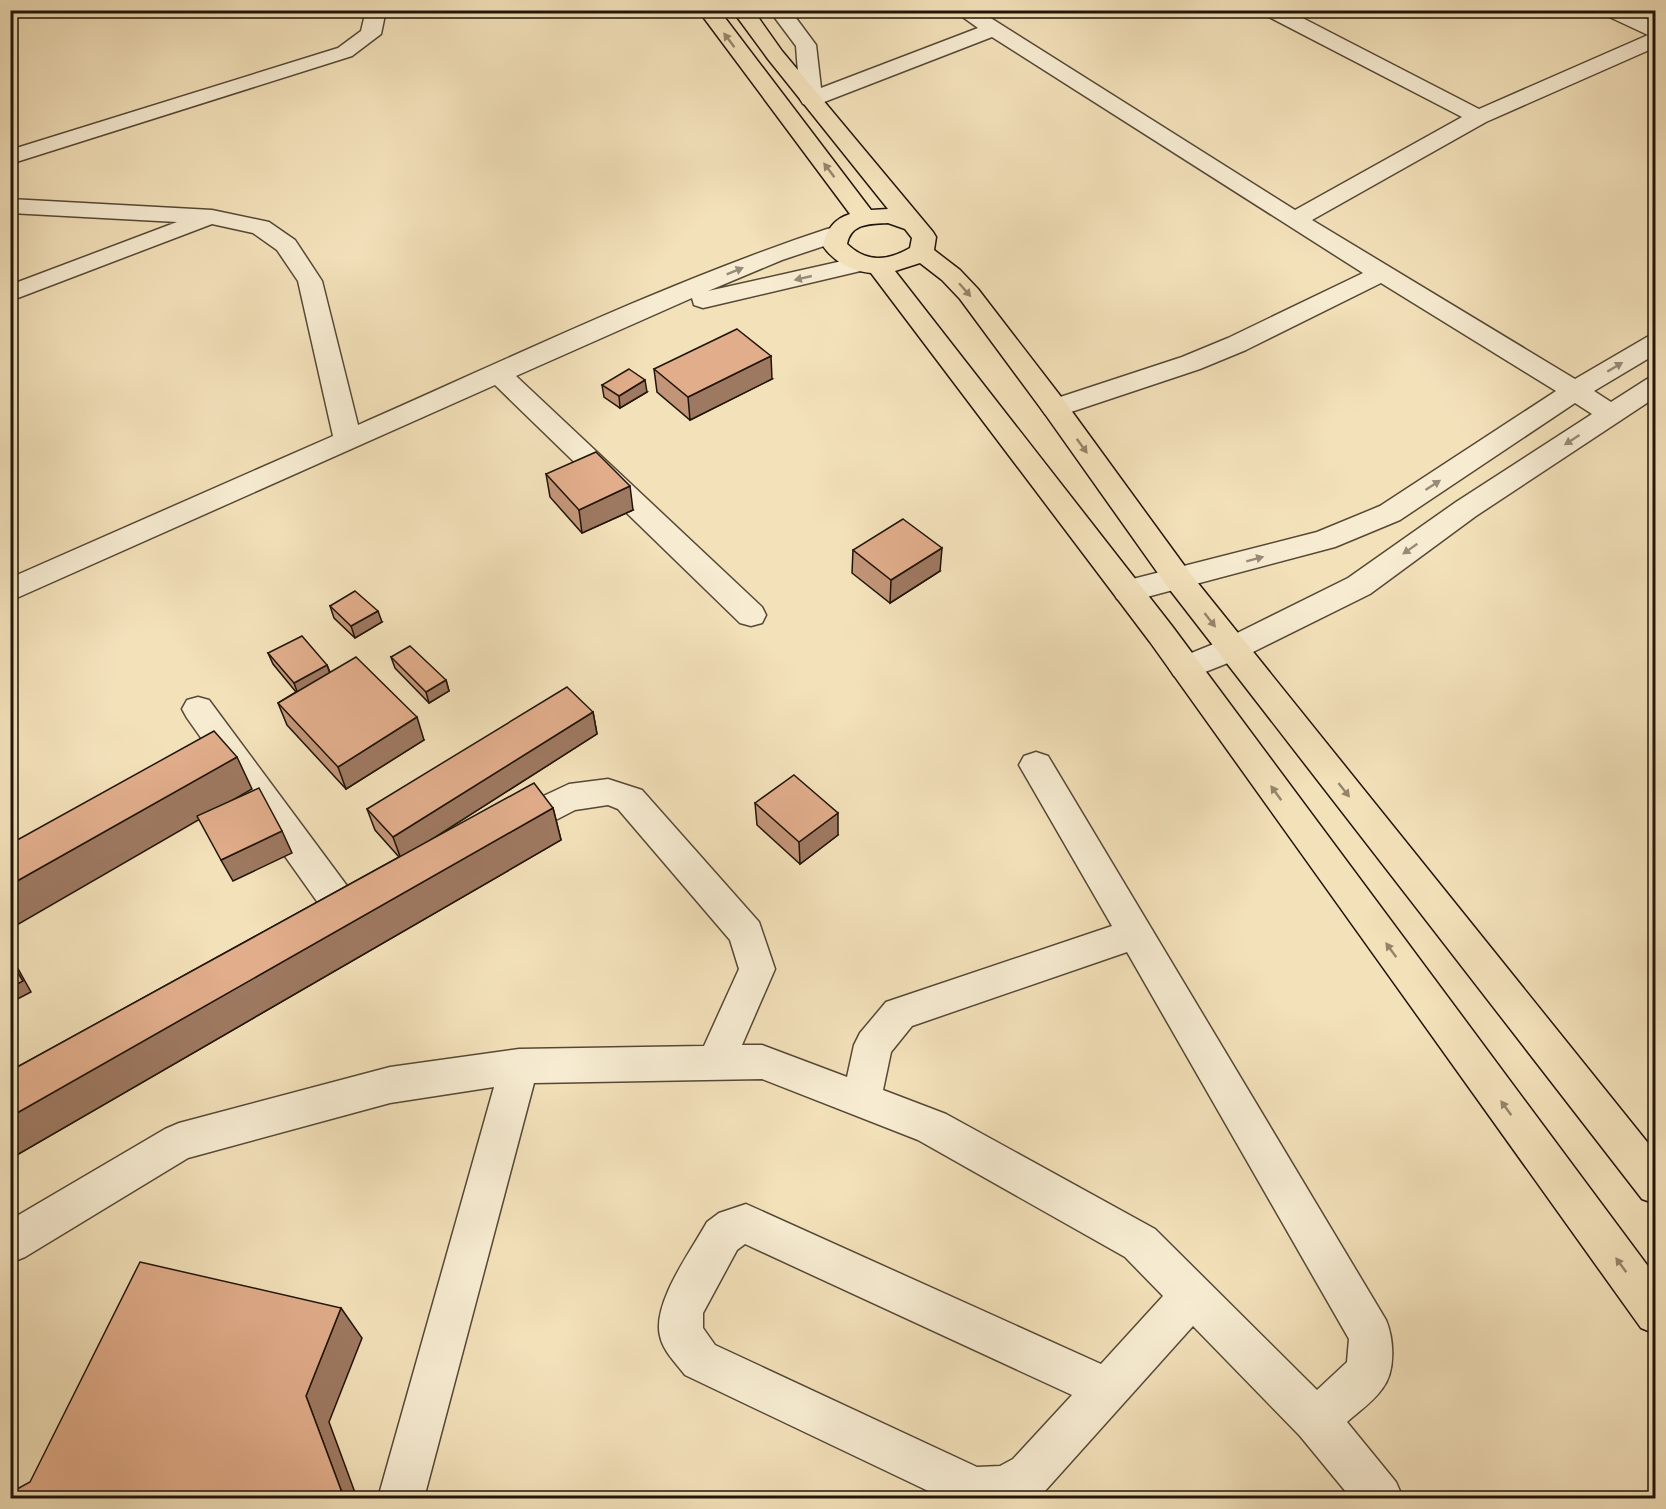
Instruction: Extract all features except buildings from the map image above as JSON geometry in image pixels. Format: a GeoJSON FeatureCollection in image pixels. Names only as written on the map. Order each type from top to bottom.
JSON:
{"type":"FeatureCollection","features":[{"type":"Feature","properties":{"kind":"main road"},"geometry":{"type":"LineString","coordinates":[[708,10],[864,217]]}},
{"type":"Feature","properties":{"kind":"main road"},"geometry":{"type":"LineString","coordinates":[[742,10],[774,55],[811,99],[917,238],[969,294],[1056,408],[1178,579],[1232,649],[1656,1185]]}},
{"type":"Feature","properties":{"kind":"main road"},"geometry":{"type":"LineString","coordinates":[[890,216],[917,238],[904,263],[870,266],[844,257],[835,246],[836,234],[846,224],[864,217],[890,216]]}},
{"type":"Feature","properties":{"kind":"main road"},"geometry":{"type":"LineString","coordinates":[[870,266],[1128,591],[1656,1313]]}},
{"type":"Feature","properties":{"kind":"street"},"geometry":{"type":"LineString","coordinates":[[10,157],[345,52],[371,33],[376,10]]}},
{"type":"Feature","properties":{"kind":"street"},"geometry":{"type":"LineString","coordinates":[[779,10],[806,45],[811,99],[993,30]]}},
{"type":"Feature","properties":{"kind":"street"},"geometry":{"type":"LineString","coordinates":[[963,10],[1295,220],[1612,414]]}},
{"type":"Feature","properties":{"kind":"street"},"geometry":{"type":"LineString","coordinates":[[1270,10],[1478,117]]}},
{"type":"Feature","properties":{"kind":"street"},"geometry":{"type":"LineString","coordinates":[[1610,10],[1656,31]]}},
{"type":"Feature","properties":{"kind":"street"},"geometry":{"type":"LineString","coordinates":[[1295,220],[1478,117],[1656,39]]}},
{"type":"Feature","properties":{"kind":"street"},"geometry":{"type":"LineString","coordinates":[[10,206],[212,217],[261,227],[286,245],[310,281],[348,440]]}},
{"type":"Feature","properties":{"kind":"street"},"geometry":{"type":"LineString","coordinates":[[10,294],[212,217]]}},
{"type":"Feature","properties":{"kind":"street"},"geometry":{"type":"LineString","coordinates":[[10,590],[642,310],[772,255],[836,234]]}},
{"type":"Feature","properties":{"kind":"street"},"geometry":{"type":"LineString","coordinates":[[642,310],[704,300],[870,266]]}},
{"type":"Feature","properties":{"kind":"street"},"geometry":{"type":"LineString","coordinates":[[1056,408],[1200,359],[1382,273]]}},
{"type":"Feature","properties":{"kind":"street"},"geometry":{"type":"LineString","coordinates":[[1128,591],[1325,540],[1390,513],[1573,392],[1656,343]]}},
{"type":"Feature","properties":{"kind":"street"},"geometry":{"type":"LineString","coordinates":[[498,373],[751,615]]}},
{"type":"Feature","properties":{"kind":"street"},"geometry":{"type":"LineString","coordinates":[[1185,668],[1232,649],[1359,585],[1466,509],[1656,385]]}},
{"type":"Feature","properties":{"kind":"street"},"geometry":{"type":"LineString","coordinates":[[198,709],[346,913]]}},
{"type":"Feature","properties":{"kind":"street"},"geometry":{"type":"LineString","coordinates":[[1036,765],[1371,1335],[1368,1373],[1316,1420]]}},
{"type":"Feature","properties":{"kind":"street"},"geometry":{"type":"LineString","coordinates":[[484,841],[569,797],[608,792],[630,799],[746,933],[757,969],[715,1063]]}},
{"type":"Feature","properties":{"kind":"street"},"geometry":{"type":"LineString","coordinates":[[315,930],[378,896]]}},
{"type":"Feature","properties":{"kind":"street"},"geometry":{"type":"LineString","coordinates":[[861,1100],[873,1045],[899,1014],[1135,933]]}},
{"type":"Feature","properties":{"kind":"street"},"geometry":{"type":"LineString","coordinates":[[10,1243],[180,1142],[390,1085],[519,1066],[762,1062],[932,1127],[1140,1243],[1316,1420],[1380,1498]]}},
{"type":"Feature","properties":{"kind":"street"},"geometry":{"type":"LineString","coordinates":[[401,1498],[519,1066]]}},
{"type":"Feature","properties":{"kind":"street"},"geometry":{"type":"LineString","coordinates":[[1107,1389],[746,1224],[734,1227],[722,1236],[682,1309],[681,1335],[700,1360],[975,1490],[1004,1489],[1029,1475],[1193,1295]]}}]}
